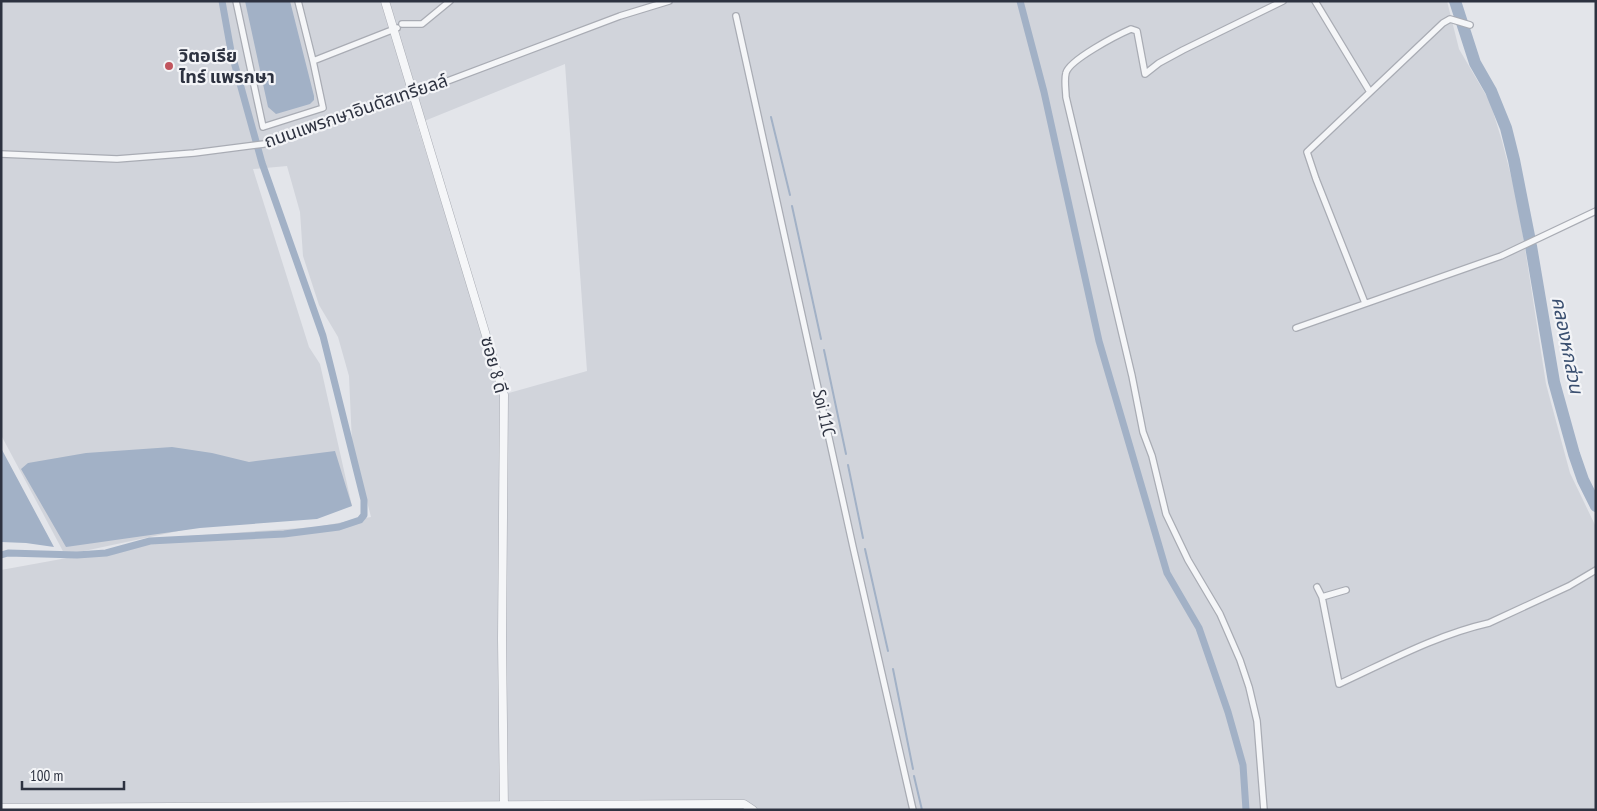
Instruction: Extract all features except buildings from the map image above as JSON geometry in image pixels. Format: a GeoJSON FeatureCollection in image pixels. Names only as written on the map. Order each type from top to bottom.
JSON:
{"type":"FeatureCollection","features":[{"type":"Feature","properties":{"kind":"street"},"geometry":{"type":"LineString","coordinates":[[236,1],[263,127],[323,108],[314,61],[298,1]]}},
{"type":"Feature","properties":{"kind":"street","name":"ซอย 8 ดี"},"geometry":{"type":"LineString","coordinates":[[384,1],[398,28],[413,94],[504,395],[502,638],[504,807]]}},
{"type":"Feature","properties":{"kind":"street"},"geometry":{"type":"LineString","coordinates":[[314,61],[398,28],[422,24],[450,1]]}},
{"type":"Feature","properties":{"kind":"street","name":"ถนนแพรกษาอินดัสเทรียลล์"},"geometry":{"type":"LineString","coordinates":[[1,154],[117,159],[194,153],[264,144],[413,94],[620,16],[669,1]]}},
{"type":"Feature","properties":{"kind":"street"},"geometry":{"type":"LineString","coordinates":[[1264,810],[1257,721],[1249,687],[1240,660],[1220,614],[1188,560],[1166,514],[1152,456],[1143,432],[1132,376],[1066,98],[1066,73],[1079,58],[1131,29],[1137,31],[1145,74],[1159,63],[1183,50],[1282,1]]}},
{"type":"Feature","properties":{"kind":"street"},"geometry":{"type":"LineString","coordinates":[[1315,1],[1370,92]]}},
{"type":"Feature","properties":{"kind":"street","name":"Soi 11C"},"geometry":{"type":"LineString","coordinates":[[736,16],[913,810]]}},
{"type":"Feature","properties":{"kind":"street"},"geometry":{"type":"LineString","coordinates":[[1365,303],[1307,152],[1438,28],[1450,19],[1470,25]]}},
{"type":"Feature","properties":{"kind":"street"},"geometry":{"type":"LineString","coordinates":[[1296,328],[1501,256],[1596,211]]}},
{"type":"Feature","properties":{"kind":"street"},"geometry":{"type":"LineString","coordinates":[[1317,587],[1322,597],[1339,684],[1417,648],[1475,626],[1489,623],[1569,586],[1596,570]]}},
{"type":"Feature","properties":{"kind":"street"},"geometry":{"type":"LineString","coordinates":[[1322,597],[1346,590]]}},
{"type":"Feature","properties":{"kind":"street"},"geometry":{"type":"LineString","coordinates":[[1,808],[504,807],[744,804],[753,810]]}},
{"type":"Feature","properties":{"kind":"shaded area"},"geometry":{"type":"Polygon","coordinates":[[[1,1],[1447,1],[1459,49],[1490,102],[1502,141],[1518,203],[1546,384],[1570,473],[1596,527],[1596,810],[1,810],[1,570],[188,536],[316,527],[371,517],[352,443],[349,376],[338,337],[319,305],[303,256],[300,212],[287,166],[253,169],[309,347],[320,364],[352,506],[188,529],[65,555],[1,435],[1,1]],[[565,64],[417,124],[502,395],[587,371],[565,64]]]}},
{"type":"Feature","properties":{"kind":"water"},"geometry":{"type":"Polygon","coordinates":[[[245,1],[290,1],[314,96],[314,100],[310,104],[276,114],[268,107],[245,1]]]}},
{"type":"Feature","properties":{"kind":"water"},"geometry":{"type":"Polygon","coordinates":[[[172,447],[212,453],[249,462],[335,451],[352,506],[317,519],[200,528],[66,547],[21,469],[28,463],[86,453],[172,447]]]}},
{"type":"Feature","properties":{"kind":"water"},"geometry":{"type":"Polygon","coordinates":[[[1,448],[54,547],[1,542],[1,448]]]}},
{"type":"Feature","properties":{"kind":"waterway"},"geometry":{"type":"LineString","coordinates":[[1,555],[8,553],[77,555],[106,553],[150,541],[284,534],[339,527],[360,520],[364,515],[364,500],[323,336],[262,163],[231,51],[222,1]]}},
{"type":"Feature","properties":{"kind":"waterway"},"geometry":{"type":"LineString","coordinates":[[1020,1],[1044,92],[1099,341],[1167,573],[1199,628],[1228,712],[1243,765],[1246,810]]}},
{"type":"Feature","properties":{"kind":"waterway","name":"คลองหกส่วน"},"geometry":{"type":"LineString","coordinates":[[1455,1],[1475,63],[1491,91],[1506,128],[1530,241]]}},
{"type":"Feature","properties":{"kind":"waterway"},"geometry":{"type":"LineString","coordinates":[[771,117],[790,195]]}},
{"type":"Feature","properties":{"kind":"waterway"},"geometry":{"type":"LineString","coordinates":[[792,206],[821,339]]}},
{"type":"Feature","properties":{"kind":"waterway","name":"คลองหกส่วน"},"geometry":{"type":"LineString","coordinates":[[1531,246],[1554,382],[1574,454],[1583,480],[1596,506]]}},
{"type":"Feature","properties":{"kind":"waterway"},"geometry":{"type":"LineString","coordinates":[[824,350],[846,454]]}},
{"type":"Feature","properties":{"kind":"waterway"},"geometry":{"type":"LineString","coordinates":[[848,465],[863,538]]}},
{"type":"Feature","properties":{"kind":"waterway"},"geometry":{"type":"LineString","coordinates":[[865,549],[888,651]]}},
{"type":"Feature","properties":{"kind":"waterway"},"geometry":{"type":"LineString","coordinates":[[893,669],[913,769]]}},
{"type":"Feature","properties":{"kind":"waterway"},"geometry":{"type":"LineString","coordinates":[[914,776],[922,810]]}},
{"type":"Feature","properties":{"kind":"place","name":"วิตอเรีย ไทร์ แพรกษา"},"geometry":{"type":"Point","coordinates":[169,66]}}]}
